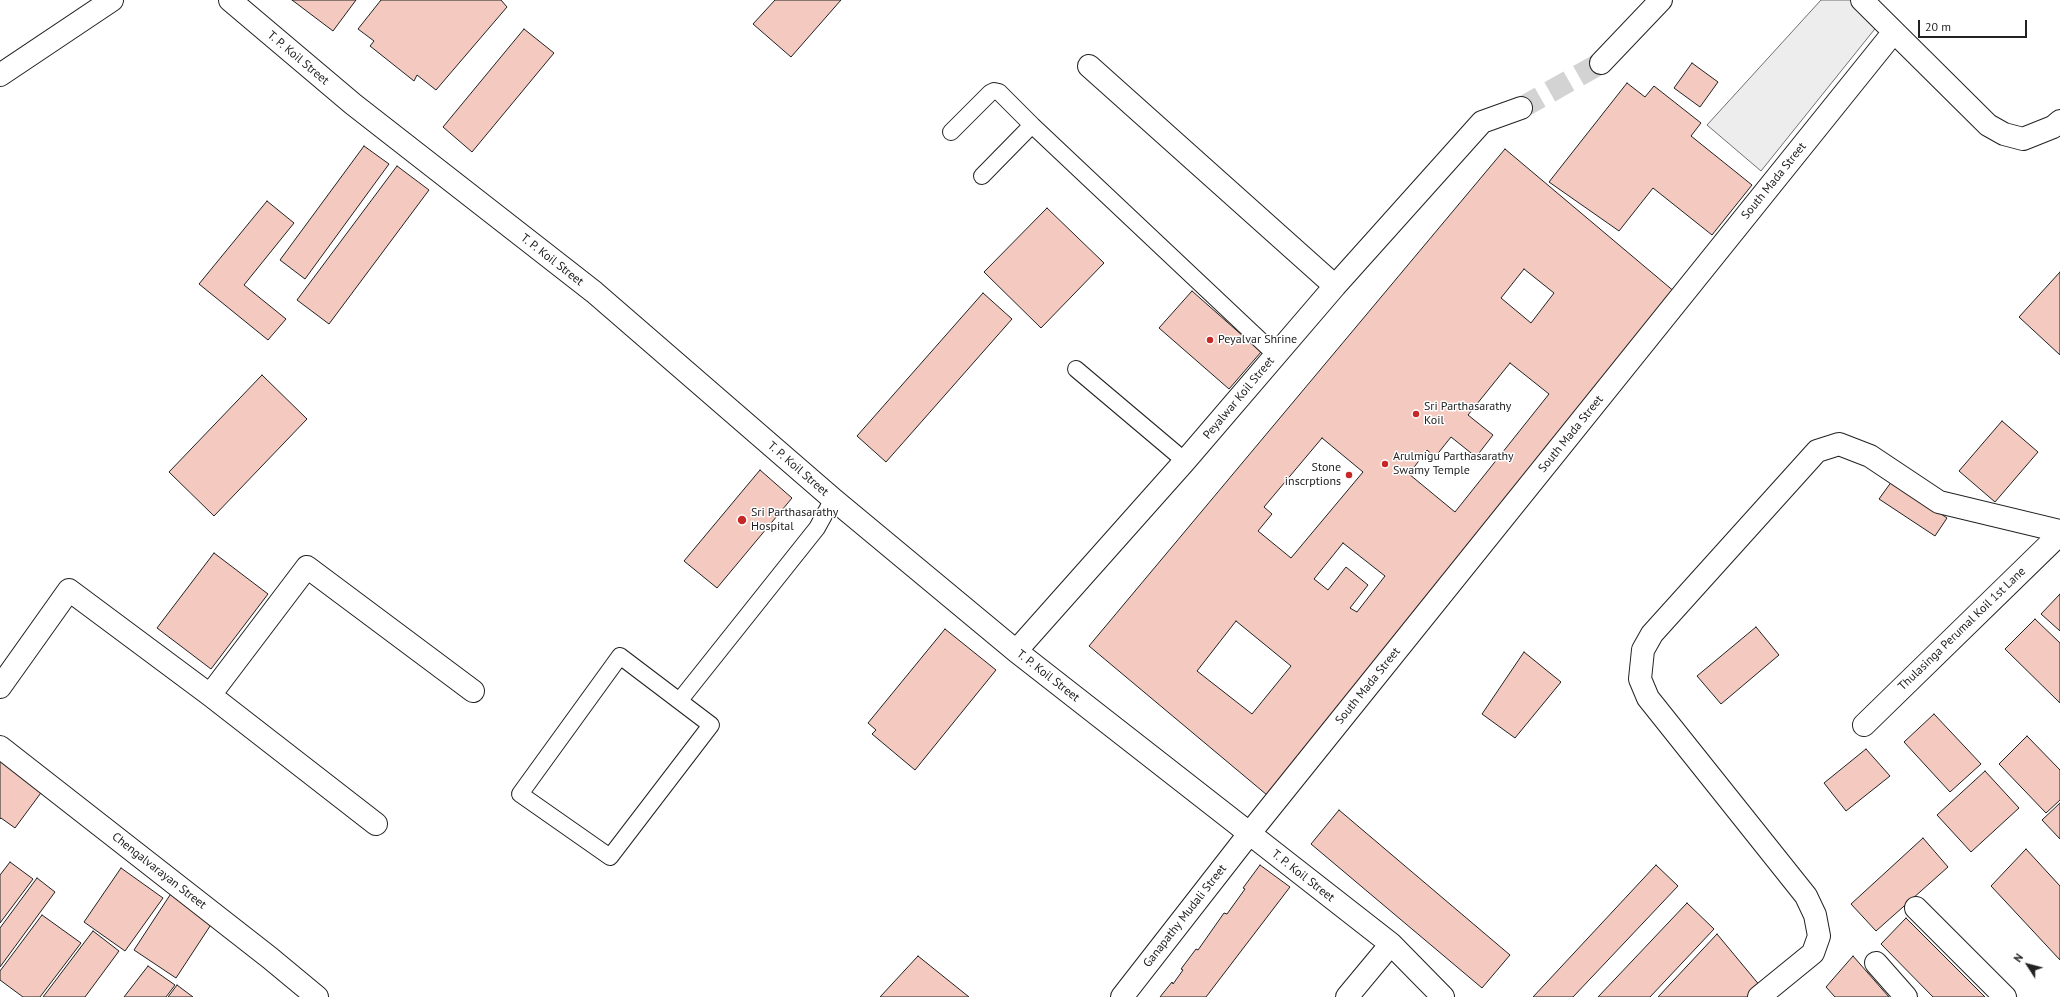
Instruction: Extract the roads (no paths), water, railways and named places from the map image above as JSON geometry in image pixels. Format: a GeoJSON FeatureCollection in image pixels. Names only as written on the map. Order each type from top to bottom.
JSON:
{"type":"FeatureCollection","features":[{"type":"Feature","properties":{"kind":"street"},"geometry":{"type":"LineString","coordinates":[[0,75],[112,0]]}},
{"type":"Feature","properties":{"kind":"street","name":"T. P. Koil Street"},"geometry":{"type":"LineString","coordinates":[[230,0],[353,104],[594,292],[832,499],[1016,651],[1391,944],[1443,997]]}},
{"type":"Feature","properties":{"kind":"street"},"geometry":{"type":"LineString","coordinates":[[1601,63],[1661,0]]}},
{"type":"Feature","properties":{"kind":"street"},"geometry":{"type":"LineString","coordinates":[[1862,0],[1893,33],[1988,125],[2004,134],[2023,138],[2053,127],[2060,121]]}},
{"type":"Feature","properties":{"kind":"street","name":"South Mada Street"},"geometry":{"type":"LineString","coordinates":[[1249,834],[1893,33]]}},
{"type":"Feature","properties":{"kind":"street"},"geometry":{"type":"LineString","coordinates":[[1089,66],[1335,286]]}},
{"type":"Feature","properties":{"kind":"street","name":"Peyalwar Koil Street"},"geometry":{"type":"LineString","coordinates":[[1016,651],[1185,461],[1335,286],[1482,122],[1521,108]]}},
{"type":"Feature","properties":{"kind":"street"},"geometry":{"type":"LineString","coordinates":[[1759,997],[1813,953],[1819,936],[1815,915],[1806,896],[1648,698],[1640,679],[1643,650],[1652,634],[1817,451],[1839,444],[1870,456],[1940,502],[2060,532]]}},
{"type":"Feature","properties":{"kind":"street","name":"Thulasinga Perumal Koil 1st Lane"},"geometry":{"type":"LineString","coordinates":[[1864,725],[2060,532]]}},
{"type":"Feature","properties":{"kind":"street"},"geometry":{"type":"LineString","coordinates":[[210,695],[306,568],[473,691]]}},
{"type":"Feature","properties":{"kind":"street"},"geometry":{"type":"LineString","coordinates":[[0,687],[69,590],[210,695],[376,824]]}},
{"type":"Feature","properties":{"kind":"street","name":"Chengalvarayan Street"},"geometry":{"type":"LineString","coordinates":[[0,747],[270,958],[317,997]]}},
{"type":"Feature","properties":{"kind":"street","name":"Ganapathy Mudali Street"},"geometry":{"type":"LineString","coordinates":[[1122,997],[1249,834]]}},
{"type":"Feature","properties":{"kind":"street"},"geometry":{"type":"LineString","coordinates":[[1916,908],[2005,997]]}},
{"type":"Feature","properties":{"kind":"street"},"geometry":{"type":"LineString","coordinates":[[1347,997],[1391,944]]}},
{"type":"Feature","properties":{"kind":"street"},"geometry":{"type":"LineString","coordinates":[[1876,963],[1906,997]]}},
{"type":"Feature","properties":{"kind":"lane"},"geometry":{"type":"LineString","coordinates":[[951,132],[990,93],[994,91],[999,92],[1032,125],[1276,355]]}},
{"type":"Feature","properties":{"kind":"lane"},"geometry":{"type":"LineString","coordinates":[[982,176],[1032,125]]}},
{"type":"Feature","properties":{"kind":"lane"},"geometry":{"type":"LineString","coordinates":[[1076,369],[1185,461]]}},
{"type":"Feature","properties":{"kind":"lane"},"geometry":{"type":"LineString","coordinates":[[680,700],[817,528],[832,499]]}},
{"type":"Feature","properties":{"kind":"lane"},"geometry":{"type":"LineString","coordinates":[[620,656],[680,700],[711,725],[610,857],[520,794],[620,656]]}},
{"type":"Feature","properties":{"kind":"tunnel"},"geometry":{"type":"LineString","coordinates":[[1521,108],[1601,63]]}},
{"type":"Feature","properties":{"kind":"place","name":"Peyalvar Shrine"},"geometry":{"type":"Point","coordinates":[1210,340]}},
{"type":"Feature","properties":{"kind":"place","name":"Sri Parthasarathy Koil"},"geometry":{"type":"Point","coordinates":[1416,414]}},
{"type":"Feature","properties":{"kind":"place","name":"Arulmigu Parthasarathy Swamy Temple"},"geometry":{"type":"Point","coordinates":[1385,464]}},
{"type":"Feature","properties":{"kind":"place","name":"Stone inscrptions"},"geometry":{"type":"Point","coordinates":[1349,475]}},
{"type":"Feature","properties":{"kind":"place","name":"Sri Parthasarathy Hospital"},"geometry":{"type":"Point","coordinates":[742,520]}}]}
